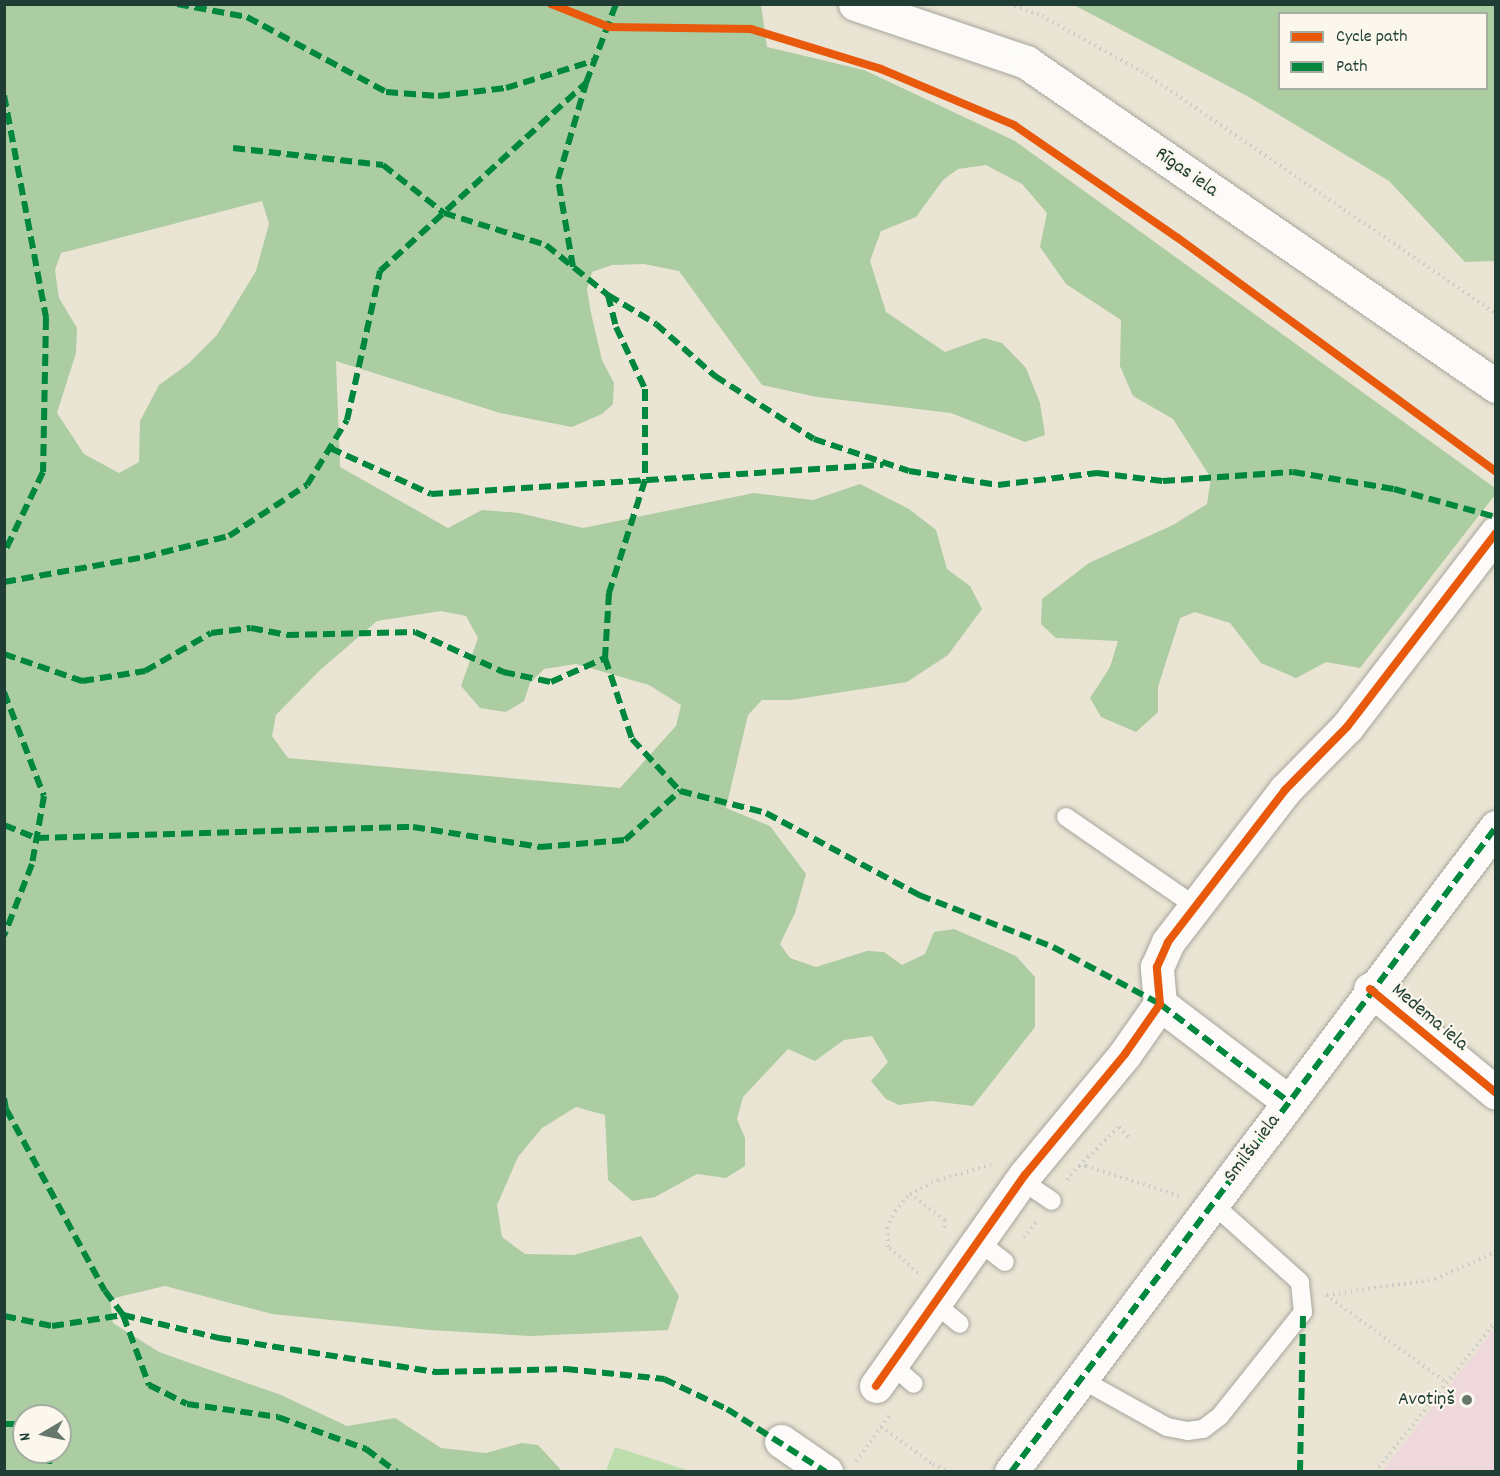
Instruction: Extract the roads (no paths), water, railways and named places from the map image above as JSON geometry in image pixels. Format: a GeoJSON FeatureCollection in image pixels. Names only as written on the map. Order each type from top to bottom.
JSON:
{"type":"FeatureCollection","features":[{"type":"Feature","properties":{"kind":"street","name":"Rīgas iela"},"geometry":{"type":"LineString","coordinates":[[855,4],[1026,62],[1496,386]]}},
{"type":"Feature","properties":{"kind":"street"},"geometry":{"type":"LineString","coordinates":[[894,1378],[939,1297],[1023,1177],[1125,1054],[1160,1004],[1157,967],[1168,942],[1285,790],[1347,727],[1496,533]]}},
{"type":"Feature","properties":{"kind":"street","name":"Smilšu iela"},"geometry":{"type":"LineString","coordinates":[[1011,1472],[1371,989],[1496,827]]}},
{"type":"Feature","properties":{"kind":"street","name":"Medema iela"},"geometry":{"type":"LineString","coordinates":[[1371,989],[1391,1010],[1496,1093]]}},
{"type":"Feature","properties":{"kind":"street"},"geometry":{"type":"LineString","coordinates":[[1160,1004],[1288,1101]]}},
{"type":"Feature","properties":{"kind":"street"},"geometry":{"type":"LineString","coordinates":[[781,1441],[813,1467]]}},
{"type":"Feature","properties":{"kind":"lane"},"geometry":{"type":"LineString","coordinates":[[1066,817],[1195,906]]}},
{"type":"Feature","properties":{"kind":"lane"},"geometry":{"type":"LineString","coordinates":[[1023,1177],[1052,1201]]}},
{"type":"Feature","properties":{"kind":"lane"},"geometry":{"type":"LineString","coordinates":[[1079,1378],[1167,1427],[1188,1431],[1203,1429],[1220,1416],[1303,1312],[1300,1282],[1212,1203]]}},
{"type":"Feature","properties":{"kind":"lane"},"geometry":{"type":"LineString","coordinates":[[978,1241],[1005,1262]]}},
{"type":"Feature","properties":{"kind":"lane"},"geometry":{"type":"LineString","coordinates":[[939,1297],[960,1324]]}},
{"type":"Feature","properties":{"kind":"place","name":"Avotiņš"},"geometry":{"type":"Point","coordinates":[1467,1400]}}]}
